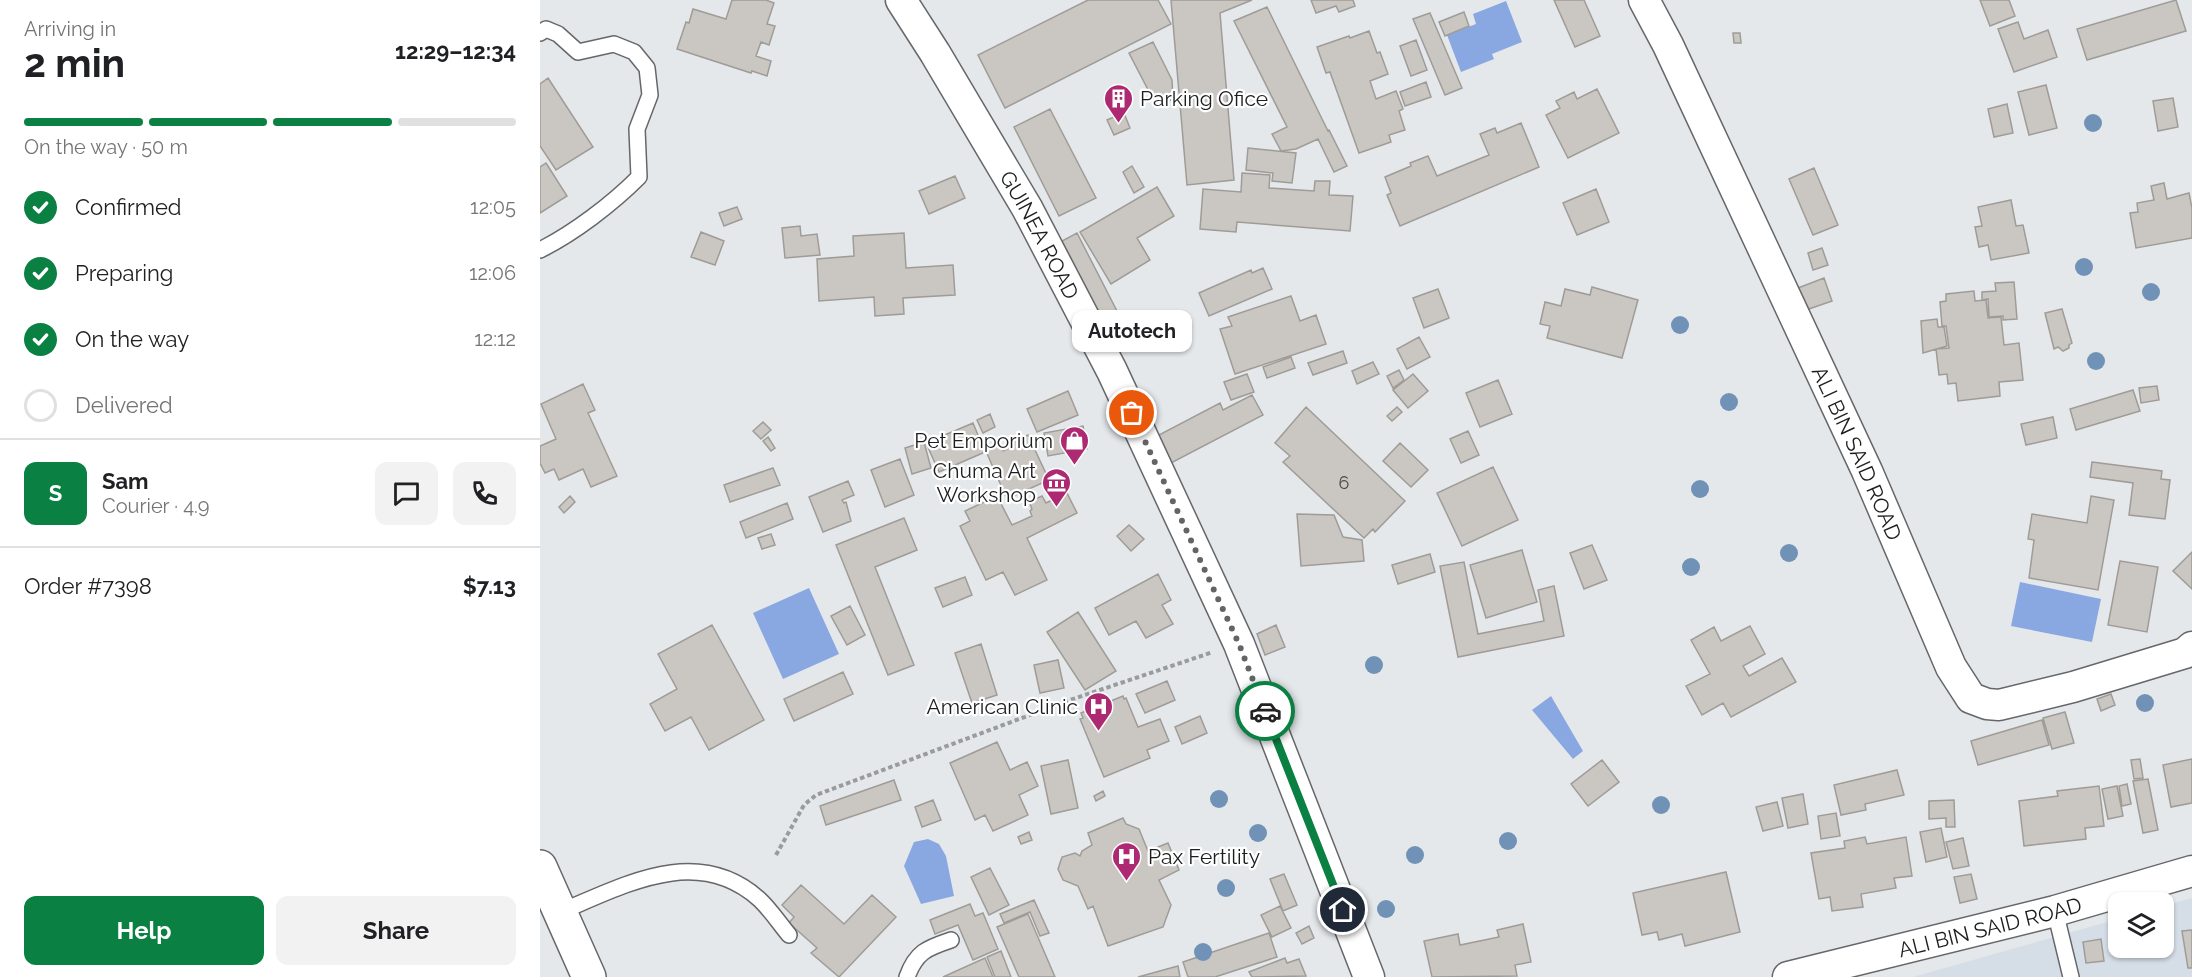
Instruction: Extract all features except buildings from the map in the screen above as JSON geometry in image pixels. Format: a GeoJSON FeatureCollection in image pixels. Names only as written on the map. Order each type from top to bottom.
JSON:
{"type":"FeatureCollection","features":[{"type":"Feature","properties":{"kind":"street","name":"GUINEA ROAD"},"geometry":{"type":"LineString","coordinates":[[900,0],[935,53],[1033,218],[1112,371],[1239,644],[1369,977]]}},
{"type":"Feature","properties":{"kind":"street","name":"ALI BIN SAID ROAD"},"geometry":{"type":"LineString","coordinates":[[1644,0],[1668,45],[1867,471],[1951,667],[1971,698],[1987,704],[1999,705],[2084,684],[2184,653],[2192,647]]}},
{"type":"Feature","properties":{"kind":"street"},"geometry":{"type":"LineString","coordinates":[[540,867],[589,977]]}},
{"type":"Feature","properties":{"kind":"street","name":"ALI BIN SAID ROAD"},"geometry":{"type":"LineString","coordinates":[[1788,977],[2055,911],[2192,871]]}},
{"type":"Feature","properties":{"kind":"lane"},"geometry":{"type":"LineString","coordinates":[[540,33],[546,29],[558,34],[578,52],[615,44],[634,52],[647,69],[651,95],[637,129],[639,177],[623,193],[595,214],[555,243],[540,250]]}},
{"type":"Feature","properties":{"kind":"lane"},"geometry":{"type":"LineString","coordinates":[[560,912],[627,884],[668,872],[692,871],[717,874],[739,884],[760,900],[789,935]]}},
{"type":"Feature","properties":{"kind":"lane"},"geometry":{"type":"LineString","coordinates":[[2055,911],[2071,977]]}},
{"type":"Feature","properties":{"kind":"lane"},"geometry":{"type":"LineString","coordinates":[[908,977],[913,963],[924,949],[951,940]]}},
{"type":"Feature","properties":{"kind":"path"},"geometry":{"type":"LineString","coordinates":[[776,855],[804,805],[816,795],[1070,700],[1239,644]]}},
{"type":"Feature","properties":{"kind":"shaded area"},"geometry":{"type":"Polygon","coordinates":[[[2192,898],[2192,977],[1913,977],[2108,922],[2108,958],[2174,958],[2174,903],[2192,898]]]}},
{"type":"Feature","properties":{"kind":"water"},"geometry":{"type":"Polygon","coordinates":[[[1506,1],[1522,42],[1492,54],[1494,59],[1461,72],[1447,35],[1476,24],[1473,14],[1506,1]]]}},
{"type":"Feature","properties":{"kind":"water"},"geometry":{"type":"Polygon","coordinates":[[[2020,582],[2101,599],[2092,642],[2011,626],[2020,582]]]}},
{"type":"Feature","properties":{"kind":"water"},"geometry":{"type":"Polygon","coordinates":[[[809,588],[839,654],[783,679],[753,613],[809,588]]]}},
{"type":"Feature","properties":{"kind":"water"},"geometry":{"type":"Polygon","coordinates":[[[1551,696],[1583,751],[1573,759],[1532,710],[1551,696]]]}},
{"type":"Feature","properties":{"kind":"water"},"geometry":{"type":"Polygon","coordinates":[[[928,839],[939,844],[946,856],[954,896],[921,904],[904,866],[914,842],[928,839]]]}},
{"type":"Feature","properties":{"kind":"way so far"},"geometry":{"type":"LineString","coordinates":[[1132,413],[1239,644],[1265,711]]}},
{"type":"Feature","properties":{"kind":"place","name":"Parking Ofice"},"geometry":{"type":"Point","coordinates":[1119,124]}},
{"type":"Feature","properties":{"kind":"place","name":"Autotech"},"geometry":{"type":"Point","coordinates":[1132,413]}},
{"type":"Feature","properties":{"kind":"place","name":"Pet Emporium"},"geometry":{"type":"Point","coordinates":[1074,466]}},
{"type":"Feature","properties":{"kind":"place","name":"Chuma Art Workshop"},"geometry":{"type":"Point","coordinates":[1057,508]}},
{"type":"Feature","properties":{"kind":"place","name":"American Clinic"},"geometry":{"type":"Point","coordinates":[1099,732]}},
{"type":"Feature","properties":{"kind":"place","name":"Pax Fertility"},"geometry":{"type":"Point","coordinates":[1127,882]}},
{"type":"Feature","properties":{"kind":"route"},"geometry":{"type":"LineString","coordinates":[[1265,711],[1343,910]]}}]}
